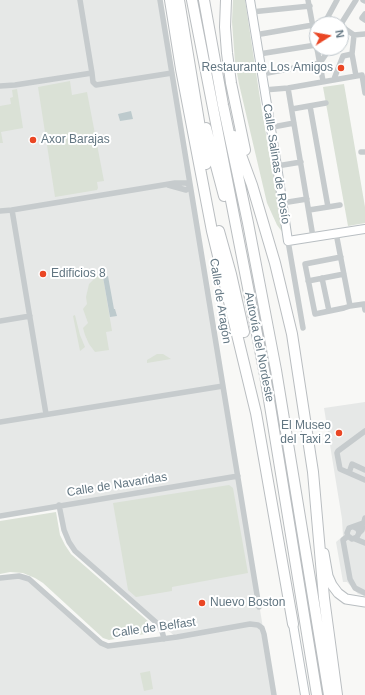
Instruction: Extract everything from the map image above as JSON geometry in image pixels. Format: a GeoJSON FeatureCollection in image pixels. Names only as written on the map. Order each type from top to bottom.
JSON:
{"type":"FeatureCollection","features":[{"type":"Feature","properties":{"kind":"highway"},"geometry":{"type":"LineString","coordinates":[[170,0],[181,68],[212,231],[256,413],[293,624]]}},
{"type":"Feature","properties":{"kind":"highway"},"geometry":{"type":"LineString","coordinates":[[179,0],[212,200],[219,233],[231,274],[268,460],[293,624]]}},
{"type":"Feature","properties":{"kind":"highway","name":"Autovía del Nordeste"},"geometry":{"type":"LineString","coordinates":[[192,0],[266,382],[317,695]]}},
{"type":"Feature","properties":{"kind":"highway","name":"Autovía del Nordeste"},"geometry":{"type":"LineString","coordinates":[[204,0],[223,105],[248,223],[276,370],[329,695]]}},
{"type":"Feature","properties":{"kind":"highway"},"geometry":{"type":"LineString","coordinates":[[226,0],[225,27],[227,53],[237,115],[252,185]]}},
{"type":"Feature","properties":{"kind":"highway"},"geometry":{"type":"LineString","coordinates":[[186,39],[224,199],[239,242]]}},
{"type":"Feature","properties":{"kind":"highway"},"geometry":{"type":"LineString","coordinates":[[223,105],[252,185],[275,263],[292,334],[309,448],[324,598],[337,695]]}},
{"type":"Feature","properties":{"kind":"highway"},"geometry":{"type":"LineString","coordinates":[[310,576],[315,587],[334,695]]}},
{"type":"Feature","properties":{"kind":"main road"},"geometry":{"type":"LineString","coordinates":[[315,500],[328,576],[332,585],[338,593],[346,599],[365,602]]}},
{"type":"Feature","properties":{"kind":"street"},"geometry":{"type":"LineString","coordinates":[[80,0],[93,82],[96,85],[172,73]]}},
{"type":"Feature","properties":{"kind":"street","name":"Calle de Aragón"},"geometry":{"type":"LineString","coordinates":[[160,0],[259,606]]}},
{"type":"Feature","properties":{"kind":"street","name":"Calle Salinas de Rosío"},"geometry":{"type":"LineString","coordinates":[[250,0],[303,328]]}},
{"type":"Feature","properties":{"kind":"street"},"geometry":{"type":"LineString","coordinates":[[328,16],[337,0]]}},
{"type":"Feature","properties":{"kind":"street"},"geometry":{"type":"LineString","coordinates":[[348,16],[356,0]]}},
{"type":"Feature","properties":{"kind":"street"},"geometry":{"type":"LineString","coordinates":[[252,12],[309,3],[312,16]]}},
{"type":"Feature","properties":{"kind":"street"},"geometry":{"type":"LineString","coordinates":[[365,14],[362,18],[365,20]]}},
{"type":"Feature","properties":{"kind":"street"},"geometry":{"type":"LineString","coordinates":[[255,35],[309,29]]}},
{"type":"Feature","properties":{"kind":"street"},"geometry":{"type":"LineString","coordinates":[[349,32],[354,35],[365,34]]}},
{"type":"Feature","properties":{"kind":"street"},"geometry":{"type":"LineString","coordinates":[[354,35],[352,54],[361,75],[365,93]]}},
{"type":"Feature","properties":{"kind":"street"},"geometry":{"type":"LineString","coordinates":[[258,54],[309,46]]}},
{"type":"Feature","properties":{"kind":"street"},"geometry":{"type":"LineString","coordinates":[[334,80],[344,56],[352,54]]}},
{"type":"Feature","properties":{"kind":"street"},"geometry":{"type":"LineString","coordinates":[[318,56],[323,81]]}},
{"type":"Feature","properties":{"kind":"street"},"geometry":{"type":"LineString","coordinates":[[262,74],[320,63],[325,56]]}},
{"type":"Feature","properties":{"kind":"street"},"geometry":{"type":"LineString","coordinates":[[0,86],[92,73]]}},
{"type":"Feature","properties":{"kind":"street"},"geometry":{"type":"LineString","coordinates":[[264,90],[288,88],[361,75]]}},
{"type":"Feature","properties":{"kind":"street"},"geometry":{"type":"LineString","coordinates":[[288,88],[314,237]]}},
{"type":"Feature","properties":{"kind":"street"},"geometry":{"type":"LineString","coordinates":[[292,109],[326,103]]}},
{"type":"Feature","properties":{"kind":"street"},"geometry":{"type":"LineString","coordinates":[[310,106],[328,207]]}},
{"type":"Feature","properties":{"kind":"street"},"geometry":{"type":"LineString","coordinates":[[273,127],[294,124]]}},
{"type":"Feature","properties":{"kind":"street"},"geometry":{"type":"LineString","coordinates":[[277,166],[301,162]]}},
{"type":"Feature","properties":{"kind":"street"},"geometry":{"type":"LineString","coordinates":[[0,211],[166,185],[182,183],[190,186]]}},
{"type":"Feature","properties":{"kind":"street"},"geometry":{"type":"LineString","coordinates":[[282,203],[307,199]]}},
{"type":"Feature","properties":{"kind":"street"},"geometry":{"type":"LineString","coordinates":[[309,210],[340,204]]}},
{"type":"Feature","properties":{"kind":"street"},"geometry":{"type":"LineString","coordinates":[[12,210],[46,414]]}},
{"type":"Feature","properties":{"kind":"street"},"geometry":{"type":"LineString","coordinates":[[288,241],[365,229]]}},
{"type":"Feature","properties":{"kind":"street"},"geometry":{"type":"LineString","coordinates":[[336,233],[350,306]]}},
{"type":"Feature","properties":{"kind":"street"},"geometry":{"type":"LineString","coordinates":[[341,257],[305,264],[315,314],[364,304],[365,310]]}},
{"type":"Feature","properties":{"kind":"street"},"geometry":{"type":"LineString","coordinates":[[308,281],[344,274]]}},
{"type":"Feature","properties":{"kind":"street"},"geometry":{"type":"LineString","coordinates":[[322,278],[329,311]]}},
{"type":"Feature","properties":{"kind":"street"},"geometry":{"type":"LineString","coordinates":[[0,321],[30,316]]}},
{"type":"Feature","properties":{"kind":"street"},"geometry":{"type":"LineString","coordinates":[[0,422],[223,386]]}},
{"type":"Feature","properties":{"kind":"street"},"geometry":{"type":"LineString","coordinates":[[365,431],[338,451],[337,454],[339,467],[348,473],[365,480]]}},
{"type":"Feature","properties":{"kind":"street"},"geometry":{"type":"LineString","coordinates":[[348,473],[352,464],[365,470]]}},
{"type":"Feature","properties":{"kind":"street","name":"Calle de Navaridas"},"geometry":{"type":"LineString","coordinates":[[0,516],[238,476]]}},
{"type":"Feature","properties":{"kind":"street"},"geometry":{"type":"LineString","coordinates":[[59,505],[64,530],[75,551],[158,624],[164,639]]}},
{"type":"Feature","properties":{"kind":"street"},"geometry":{"type":"LineString","coordinates":[[348,536],[349,528],[364,520]]}},
{"type":"Feature","properties":{"kind":"street"},"geometry":{"type":"LineString","coordinates":[[355,539],[362,530],[364,520]]}},
{"type":"Feature","properties":{"kind":"street"},"geometry":{"type":"LineString","coordinates":[[354,526],[358,529],[359,533]]}},
{"type":"Feature","properties":{"kind":"street"},"geometry":{"type":"LineString","coordinates":[[348,536],[352,539],[365,543]]}},
{"type":"Feature","properties":{"kind":"street"},"geometry":{"type":"LineString","coordinates":[[348,536],[343,540],[350,579],[355,588],[365,593]]}},
{"type":"Feature","properties":{"kind":"street","name":"Calle de Belfast"},"geometry":{"type":"LineString","coordinates":[[0,578],[19,576],[29,580],[101,643],[108,646],[164,639],[250,624],[258,625],[262,628],[274,695]]}},
{"type":"Feature","properties":{"kind":"street"},"geometry":{"type":"LineString","coordinates":[[293,624],[305,695]]}},
{"type":"Feature","properties":{"kind":"shaded area"},"geometry":{"type":"Polygon","coordinates":[[[0,0],[160,0],[274,695],[0,695],[0,578],[7,577],[29,579],[108,646],[176,637],[128,598],[69,542],[59,505],[0,516],[0,0]]]}},
{"type":"Feature","properties":{"kind":"shaded area"},"geometry":{"type":"Polygon","coordinates":[[[233,0],[245,0],[283,233],[277,225],[267,203],[239,84],[235,62],[232,22],[233,0]]]}},
{"type":"Feature","properties":{"kind":"shaded area"},"geometry":{"type":"Polygon","coordinates":[[[70,81],[72,95],[87,92],[104,181],[97,182],[97,190],[55,197],[38,87],[70,81]]]}},
{"type":"Feature","properties":{"kind":"shaded area"},"geometry":{"type":"Polygon","coordinates":[[[344,84],[365,207],[365,223],[348,226],[323,87],[344,84]]]}},
{"type":"Feature","properties":{"kind":"shaded area"},"geometry":{"type":"Polygon","coordinates":[[[17,89],[23,128],[1,132],[3,143],[0,143],[0,106],[11,104],[10,98],[13,97],[12,90],[17,89]]]}},
{"type":"Feature","properties":{"kind":"shaded area"},"geometry":{"type":"Polygon","coordinates":[[[131,111],[133,119],[120,121],[118,114],[131,111]]]}},
{"type":"Feature","properties":{"kind":"shaded area"},"geometry":{"type":"Polygon","coordinates":[[[102,271],[112,331],[106,332],[109,350],[95,352],[89,344],[83,328],[88,323],[83,309],[87,304],[86,297],[89,284],[102,271]]]}},
{"type":"Feature","properties":{"kind":"shaded area"},"geometry":{"type":"Polygon","coordinates":[[[108,276],[114,309],[117,316],[110,317],[103,277],[108,276]]]}},
{"type":"Feature","properties":{"kind":"shaded area"},"geometry":{"type":"Polygon","coordinates":[[[75,315],[85,347],[80,351],[73,316],[75,315]]]}},
{"type":"Feature","properties":{"kind":"shaded area"},"geometry":{"type":"Polygon","coordinates":[[[157,354],[163,354],[171,359],[147,363],[147,360],[157,354]]]}},
{"type":"Feature","properties":{"kind":"shaded area"},"geometry":{"type":"Polygon","coordinates":[[[365,402],[365,596],[358,594],[347,582],[343,582],[336,542],[343,536],[342,519],[324,408],[365,402]]]}},
{"type":"Feature","properties":{"kind":"shaded area"},"geometry":{"type":"Polygon","coordinates":[[[229,485],[233,488],[248,573],[172,587],[172,591],[136,597],[128,590],[113,503],[229,485]]]}},
{"type":"Feature","properties":{"kind":"shaded area"},"geometry":{"type":"Polygon","coordinates":[[[56,512],[60,535],[71,554],[149,622],[151,627],[149,631],[145,634],[109,640],[103,638],[43,583],[35,578],[23,573],[10,572],[0,574],[0,521],[56,512]]]}},
{"type":"Feature","properties":{"kind":"shaded area"},"geometry":{"type":"Polygon","coordinates":[[[150,671],[153,689],[144,691],[140,673],[150,671]]]}},
{"type":"Feature","properties":{"kind":"place","name":"Restaurante Los Amigos"},"geometry":{"type":"Point","coordinates":[341,68]}},
{"type":"Feature","properties":{"kind":"place","name":"Axor Barajas"},"geometry":{"type":"Point","coordinates":[33,140]}},
{"type":"Feature","properties":{"kind":"place","name":"Edificios 8"},"geometry":{"type":"Point","coordinates":[43,274]}},
{"type":"Feature","properties":{"kind":"place","name":"El Museo del Taxi 2"},"geometry":{"type":"Point","coordinates":[339,433]}},
{"type":"Feature","properties":{"kind":"place","name":"Nuevo Boston"},"geometry":{"type":"Point","coordinates":[202,603]}}]}
